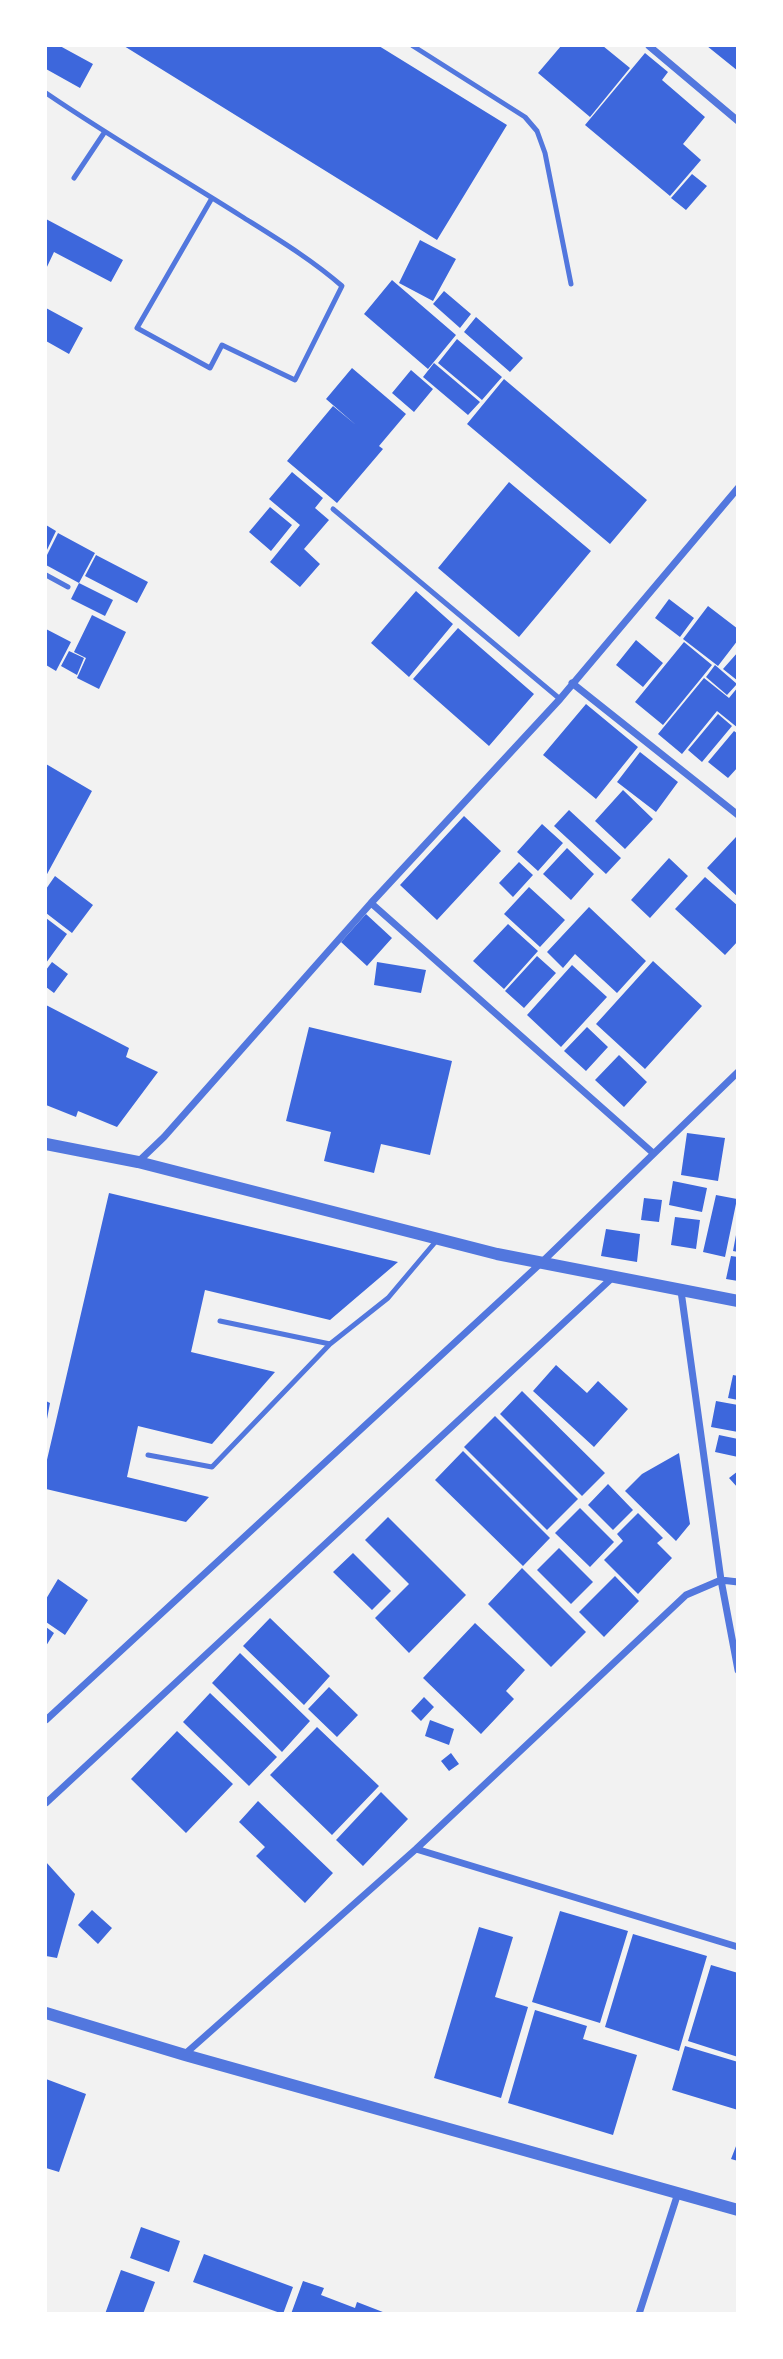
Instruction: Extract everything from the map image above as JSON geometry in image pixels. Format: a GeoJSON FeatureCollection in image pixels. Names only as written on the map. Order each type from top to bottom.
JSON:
{"type":"FeatureCollection","features":[{"type":"Feature","properties":{"kind":"street"},"geometry":{"type":"LineString","coordinates":[[649,46],[737,121]]}},
{"type":"Feature","properties":{"kind":"street"},"geometry":{"type":"LineString","coordinates":[[138,1162],[164,1137],[371,903],[560,699],[737,488]]}},
{"type":"Feature","properties":{"kind":"street"},"geometry":{"type":"LineString","coordinates":[[572,683],[737,815]]}},
{"type":"Feature","properties":{"kind":"street"},"geometry":{"type":"LineString","coordinates":[[371,903],[653,1153]]}},
{"type":"Feature","properties":{"kind":"street"},"geometry":{"type":"LineString","coordinates":[[46,1720],[541,1263],[737,1072]]}},
{"type":"Feature","properties":{"kind":"street"},"geometry":{"type":"LineString","coordinates":[[46,1144],[138,1162],[436,1240],[612,1278],[737,1301]]}},
{"type":"Feature","properties":{"kind":"street"},"geometry":{"type":"LineString","coordinates":[[46,1803],[612,1278]]}},
{"type":"Feature","properties":{"kind":"street"},"geometry":{"type":"LineString","coordinates":[[681,1291],[721,1580],[737,1670]]}},
{"type":"Feature","properties":{"kind":"street"},"geometry":{"type":"LineString","coordinates":[[185,2055],[416,1849],[686,1595],[721,1580],[737,1581]]}},
{"type":"Feature","properties":{"kind":"street"},"geometry":{"type":"LineString","coordinates":[[416,1849],[737,1947]]}},
{"type":"Feature","properties":{"kind":"street"},"geometry":{"type":"LineString","coordinates":[[46,2013],[185,2055],[737,2210]]}},
{"type":"Feature","properties":{"kind":"street"},"geometry":{"type":"LineString","coordinates":[[639,2314],[678,2192]]}},
{"type":"Feature","properties":{"kind":"lane"},"geometry":{"type":"LineString","coordinates":[[413,46],[525,117],[537,131],[545,153],[571,284]]}},
{"type":"Feature","properties":{"kind":"lane"},"geometry":{"type":"LineString","coordinates":[[46,93],[104,132],[212,198],[316,264],[342,286],[295,380],[222,345],[210,368],[137,328],[212,198]]}},
{"type":"Feature","properties":{"kind":"lane"},"geometry":{"type":"LineString","coordinates":[[74,178],[104,132]]}},
{"type":"Feature","properties":{"kind":"lane"},"geometry":{"type":"LineString","coordinates":[[333,509],[560,699]]}},
{"type":"Feature","properties":{"kind":"lane"},"geometry":{"type":"LineString","coordinates":[[46,575],[68,587]]}},
{"type":"Feature","properties":{"kind":"lane"},"geometry":{"type":"LineString","coordinates":[[148,1455],[212,1467],[330,1344],[388,1298],[436,1240]]}},
{"type":"Feature","properties":{"kind":"lane"},"geometry":{"type":"LineString","coordinates":[[220,1321],[330,1344]]}},
{"type":"Feature","properties":{"kind":"building"},"geometry":{"type":"Polygon","coordinates":[[[46,46],[60,46],[93,64],[80,88],[46,69],[46,46]]]}},
{"type":"Feature","properties":{"kind":"building"},"geometry":{"type":"Polygon","coordinates":[[[124,46],[379,46],[507,125],[437,240],[124,46]]]}},
{"type":"Feature","properties":{"kind":"building"},"geometry":{"type":"Polygon","coordinates":[[[561,46],[603,46],[630,68],[590,117],[538,73],[561,46]]]}},
{"type":"Feature","properties":{"kind":"building"},"geometry":{"type":"Polygon","coordinates":[[[707,46],[738,46],[738,71],[707,46]]]}},
{"type":"Feature","properties":{"kind":"building"},"geometry":{"type":"Polygon","coordinates":[[[645,53],[668,72],[662,80],[705,117],[683,144],[701,160],[670,196],[585,125],[645,53]]]}},
{"type":"Feature","properties":{"kind":"building"},"geometry":{"type":"Polygon","coordinates":[[[692,174],[707,186],[686,210],[671,198],[692,174]]]}},
{"type":"Feature","properties":{"kind":"building"},"geometry":{"type":"Polygon","coordinates":[[[46,219],[123,260],[111,282],[54,252],[46,269],[46,219]]]}},
{"type":"Feature","properties":{"kind":"building"},"geometry":{"type":"Polygon","coordinates":[[[420,240],[456,259],[433,301],[399,283],[420,240]]]}},
{"type":"Feature","properties":{"kind":"building"},"geometry":{"type":"Polygon","coordinates":[[[392,280],[456,335],[428,369],[364,314],[392,280]]]}},
{"type":"Feature","properties":{"kind":"building"},"geometry":{"type":"Polygon","coordinates":[[[444,291],[471,314],[460,328],[433,304],[444,291]]]}},
{"type":"Feature","properties":{"kind":"building"},"geometry":{"type":"Polygon","coordinates":[[[46,308],[83,328],[69,354],[46,341],[46,308]]]}},
{"type":"Feature","properties":{"kind":"building"},"geometry":{"type":"Polygon","coordinates":[[[476,317],[523,358],[510,372],[464,332],[476,317]]]}},
{"type":"Feature","properties":{"kind":"building"},"geometry":{"type":"Polygon","coordinates":[[[457,339],[502,377],[482,400],[438,363],[457,339]]]}},
{"type":"Feature","properties":{"kind":"building"},"geometry":{"type":"Polygon","coordinates":[[[434,363],[480,402],[468,415],[423,377],[434,363]]]}},
{"type":"Feature","properties":{"kind":"building"},"geometry":{"type":"Polygon","coordinates":[[[352,368],[406,414],[379,446],[383,449],[337,503],[287,461],[333,406],[356,425],[326,399],[352,368]]]}},
{"type":"Feature","properties":{"kind":"building"},"geometry":{"type":"Polygon","coordinates":[[[411,370],[433,389],[414,412],[392,393],[411,370]]]}},
{"type":"Feature","properties":{"kind":"building"},"geometry":{"type":"Polygon","coordinates":[[[504,379],[647,500],[610,544],[467,424],[504,379]]]}},
{"type":"Feature","properties":{"kind":"building"},"geometry":{"type":"Polygon","coordinates":[[[292,472],[323,498],[315,508],[329,520],[304,549],[320,564],[300,587],[270,562],[300,525],[269,499],[292,472]]]}},
{"type":"Feature","properties":{"kind":"building"},"geometry":{"type":"Polygon","coordinates":[[[509,482],[591,551],[519,637],[438,568],[509,482]]]}},
{"type":"Feature","properties":{"kind":"building"},"geometry":{"type":"Polygon","coordinates":[[[270,507],[292,525],[271,551],[249,532],[270,507]]]}},
{"type":"Feature","properties":{"kind":"building"},"geometry":{"type":"Polygon","coordinates":[[[46,525],[56,531],[46,552],[46,525]]]}},
{"type":"Feature","properties":{"kind":"building"},"geometry":{"type":"Polygon","coordinates":[[[58,533],[95,553],[79,583],[46,565],[46,557],[58,533]]]}},
{"type":"Feature","properties":{"kind":"building"},"geometry":{"type":"Polygon","coordinates":[[[96,555],[148,582],[137,603],[85,576],[96,555]]]}},
{"type":"Feature","properties":{"kind":"building"},"geometry":{"type":"Polygon","coordinates":[[[79,583],[113,600],[105,616],[71,599],[79,583]]]}},
{"type":"Feature","properties":{"kind":"building"},"geometry":{"type":"Polygon","coordinates":[[[416,591],[453,624],[409,677],[371,643],[416,591]]]}},
{"type":"Feature","properties":{"kind":"building"},"geometry":{"type":"Polygon","coordinates":[[[669,599],[694,618],[680,637],[655,618],[669,599]]]}},
{"type":"Feature","properties":{"kind":"building"},"geometry":{"type":"Polygon","coordinates":[[[708,606],[738,629],[738,640],[718,666],[683,639],[708,606]]]}},
{"type":"Feature","properties":{"kind":"building"},"geometry":{"type":"Polygon","coordinates":[[[92,615],[126,632],[99,689],[77,678],[86,658],[74,652],[92,615]]]}},
{"type":"Feature","properties":{"kind":"building"},"geometry":{"type":"Polygon","coordinates":[[[458,628],[534,694],[489,746],[413,679],[458,628]]]}},
{"type":"Feature","properties":{"kind":"building"},"geometry":{"type":"Polygon","coordinates":[[[46,629],[71,642],[56,671],[46,665],[46,629]]]}},
{"type":"Feature","properties":{"kind":"building"},"geometry":{"type":"Polygon","coordinates":[[[636,640],[663,663],[643,687],[616,665],[636,640]]]}},
{"type":"Feature","properties":{"kind":"building"},"geometry":{"type":"Polygon","coordinates":[[[684,642],[712,665],[663,725],[635,702],[684,642]]]}},
{"type":"Feature","properties":{"kind":"building"},"geometry":{"type":"Polygon","coordinates":[[[69,651],[84,658],[77,675],[61,666],[69,651]]]}},
{"type":"Feature","properties":{"kind":"building"},"geometry":{"type":"Polygon","coordinates":[[[738,652],[738,681],[723,669],[738,652]]]}},
{"type":"Feature","properties":{"kind":"building"},"geometry":{"type":"Polygon","coordinates":[[[715,665],[737,684],[727,695],[706,677],[715,665]]]}},
{"type":"Feature","properties":{"kind":"building"},"geometry":{"type":"Polygon","coordinates":[[[704,678],[729,698],[738,687],[738,728],[717,711],[682,754],[658,734],[704,678]]]}},
{"type":"Feature","properties":{"kind":"building"},"geometry":{"type":"Polygon","coordinates":[[[586,704],[638,747],[596,799],[543,755],[586,704]]]}},
{"type":"Feature","properties":{"kind":"building"},"geometry":{"type":"Polygon","coordinates":[[[718,714],[732,726],[702,762],[688,750],[718,714]]]}},
{"type":"Feature","properties":{"kind":"building"},"geometry":{"type":"Polygon","coordinates":[[[734,731],[738,734],[738,767],[728,778],[708,762],[734,731]]]}},
{"type":"Feature","properties":{"kind":"building"},"geometry":{"type":"Polygon","coordinates":[[[640,752],[678,782],[656,812],[617,782],[640,752]]]}},
{"type":"Feature","properties":{"kind":"building"},"geometry":{"type":"Polygon","coordinates":[[[46,764],[92,791],[46,876],[46,764]]]}},
{"type":"Feature","properties":{"kind":"building"},"geometry":{"type":"Polygon","coordinates":[[[623,790],[653,819],[625,849],[595,821],[623,790]]]}},
{"type":"Feature","properties":{"kind":"building"},"geometry":{"type":"Polygon","coordinates":[[[569,810],[621,858],[606,874],[554,826],[569,810]]]}},
{"type":"Feature","properties":{"kind":"building"},"geometry":{"type":"Polygon","coordinates":[[[464,816],[501,851],[437,920],[400,885],[464,816]]]}},
{"type":"Feature","properties":{"kind":"building"},"geometry":{"type":"Polygon","coordinates":[[[542,824],[563,843],[538,871],[517,852],[542,824]]]}},
{"type":"Feature","properties":{"kind":"building"},"geometry":{"type":"Polygon","coordinates":[[[736,837],[738,838],[738,897],[707,868],[736,837]]]}},
{"type":"Feature","properties":{"kind":"building"},"geometry":{"type":"Polygon","coordinates":[[[567,848],[594,874],[571,900],[543,874],[567,848]]]}},
{"type":"Feature","properties":{"kind":"building"},"geometry":{"type":"Polygon","coordinates":[[[669,858],[688,876],[650,918],[631,900],[669,858]]]}},
{"type":"Feature","properties":{"kind":"building"},"geometry":{"type":"Polygon","coordinates":[[[519,862],[533,875],[513,897],[499,883],[519,862]]]}},
{"type":"Feature","properties":{"kind":"building"},"geometry":{"type":"Polygon","coordinates":[[[55,876],[93,905],[72,933],[46,913],[46,889],[55,876]]]}},
{"type":"Feature","properties":{"kind":"building"},"geometry":{"type":"Polygon","coordinates":[[[705,877],[738,906],[738,941],[725,955],[675,909],[705,877]]]}},
{"type":"Feature","properties":{"kind":"building"},"geometry":{"type":"Polygon","coordinates":[[[529,887],[565,920],[540,947],[504,914],[529,887]]]}},
{"type":"Feature","properties":{"kind":"building"},"geometry":{"type":"Polygon","coordinates":[[[589,907],[646,961],[617,993],[575,954],[563,968],[547,952],[589,907]]]}},
{"type":"Feature","properties":{"kind":"building"},"geometry":{"type":"Polygon","coordinates":[[[366,914],[392,938],[367,966],[341,942],[366,914]]]}},
{"type":"Feature","properties":{"kind":"building"},"geometry":{"type":"Polygon","coordinates":[[[46,918],[67,934],[46,963],[46,918]]]}},
{"type":"Feature","properties":{"kind":"building"},"geometry":{"type":"Polygon","coordinates":[[[508,924],[538,951],[504,989],[473,961],[508,924]]]}},
{"type":"Feature","properties":{"kind":"building"},"geometry":{"type":"Polygon","coordinates":[[[537,956],[556,973],[524,1008],[505,991],[537,956]]]}},
{"type":"Feature","properties":{"kind":"building"},"geometry":{"type":"Polygon","coordinates":[[[653,961],[702,1006],[645,1069],[596,1024],[653,961]]]}},
{"type":"Feature","properties":{"kind":"building"},"geometry":{"type":"Polygon","coordinates":[[[52,962],[68,974],[54,993],[46,987],[46,970],[52,962]]]}},
{"type":"Feature","properties":{"kind":"building"},"geometry":{"type":"Polygon","coordinates":[[[377,962],[426,970],[421,993],[374,985],[377,962]]]}},
{"type":"Feature","properties":{"kind":"building"},"geometry":{"type":"Polygon","coordinates":[[[572,965],[607,997],[561,1047],[527,1015],[572,965]]]}},
{"type":"Feature","properties":{"kind":"building"},"geometry":{"type":"Polygon","coordinates":[[[46,1005],[129,1048],[126,1057],[158,1072],[117,1127],[78,1111],[76,1117],[46,1105],[46,1005]]]}},
{"type":"Feature","properties":{"kind":"building"},"geometry":{"type":"Polygon","coordinates":[[[309,1027],[452,1061],[430,1155],[381,1144],[374,1173],[324,1161],[331,1132],[286,1121],[309,1027]]]}},
{"type":"Feature","properties":{"kind":"building"},"geometry":{"type":"Polygon","coordinates":[[[587,1027],[608,1047],[586,1071],[564,1051],[587,1027]]]}},
{"type":"Feature","properties":{"kind":"building"},"geometry":{"type":"Polygon","coordinates":[[[619,1055],[647,1082],[624,1107],[595,1080],[619,1055]]]}},
{"type":"Feature","properties":{"kind":"building"},"geometry":{"type":"Polygon","coordinates":[[[687,1133],[725,1138],[718,1181],[681,1175],[687,1133]]]}},
{"type":"Feature","properties":{"kind":"building"},"geometry":{"type":"Polygon","coordinates":[[[673,1181],[707,1188],[702,1212],[669,1205],[673,1181]]]}},
{"type":"Feature","properties":{"kind":"building"},"geometry":{"type":"Polygon","coordinates":[[[109,1193],[398,1262],[330,1320],[205,1290],[191,1352],[275,1372],[212,1444],[138,1426],[127,1477],[209,1497],[186,1522],[46,1489],[46,1464],[109,1193]]]}},
{"type":"Feature","properties":{"kind":"building"},"geometry":{"type":"Polygon","coordinates":[[[716,1195],[737,1199],[725,1257],[703,1252],[716,1195]]]}},
{"type":"Feature","properties":{"kind":"building"},"geometry":{"type":"Polygon","coordinates":[[[644,1198],[662,1200],[659,1222],[641,1220],[644,1198]]]}},
{"type":"Feature","properties":{"kind":"building"},"geometry":{"type":"Polygon","coordinates":[[[675,1217],[700,1220],[696,1249],[671,1245],[675,1217]]]}},
{"type":"Feature","properties":{"kind":"building"},"geometry":{"type":"Polygon","coordinates":[[[606,1229],[640,1234],[637,1262],[601,1256],[606,1229]]]}},
{"type":"Feature","properties":{"kind":"building"},"geometry":{"type":"Polygon","coordinates":[[[738,1235],[738,1252],[733,1251],[738,1235]]]}},
{"type":"Feature","properties":{"kind":"building"},"geometry":{"type":"Polygon","coordinates":[[[731,1256],[738,1257],[738,1281],[726,1279],[731,1256]]]}},
{"type":"Feature","properties":{"kind":"building"},"geometry":{"type":"Polygon","coordinates":[[[556,1365],[587,1393],[598,1381],[628,1409],[594,1447],[533,1391],[556,1365]]]}},
{"type":"Feature","properties":{"kind":"building"},"geometry":{"type":"Polygon","coordinates":[[[733,1375],[738,1376],[738,1400],[728,1398],[733,1375]]]}},
{"type":"Feature","properties":{"kind":"building"},"geometry":{"type":"Polygon","coordinates":[[[522,1391],[605,1473],[582,1496],[500,1414],[522,1391]]]}},
{"type":"Feature","properties":{"kind":"building"},"geometry":{"type":"Polygon","coordinates":[[[46,1401],[50,1403],[47,1419],[46,1419],[46,1401]]]}},
{"type":"Feature","properties":{"kind":"building"},"geometry":{"type":"Polygon","coordinates":[[[716,1401],[738,1405],[738,1432],[711,1427],[716,1401]]]}},
{"type":"Feature","properties":{"kind":"building"},"geometry":{"type":"Polygon","coordinates":[[[495,1416],[578,1499],[547,1530],[464,1447],[495,1416]]]}},
{"type":"Feature","properties":{"kind":"building"},"geometry":{"type":"Polygon","coordinates":[[[719,1435],[738,1439],[738,1457],[715,1452],[719,1435]]]}},
{"type":"Feature","properties":{"kind":"building"},"geometry":{"type":"Polygon","coordinates":[[[463,1451],[550,1538],[523,1566],[435,1480],[463,1451]]]}},
{"type":"Feature","properties":{"kind":"building"},"geometry":{"type":"Polygon","coordinates":[[[679,1453],[690,1524],[676,1541],[625,1491],[642,1474],[679,1453]]]}},
{"type":"Feature","properties":{"kind":"building"},"geometry":{"type":"Polygon","coordinates":[[[738,1471],[738,1488],[729,1478],[738,1471]]]}},
{"type":"Feature","properties":{"kind":"building"},"geometry":{"type":"Polygon","coordinates":[[[608,1484],[633,1510],[613,1530],[588,1505],[608,1484]]]}},
{"type":"Feature","properties":{"kind":"building"},"geometry":{"type":"Polygon","coordinates":[[[580,1508],[614,1542],[590,1567],[555,1533],[580,1508]]]}},
{"type":"Feature","properties":{"kind":"building"},"geometry":{"type":"Polygon","coordinates":[[[638,1513],[663,1538],[657,1543],[672,1558],[638,1594],[604,1560],[623,1541],[617,1534],[638,1513]]]}},
{"type":"Feature","properties":{"kind":"building"},"geometry":{"type":"Polygon","coordinates":[[[388,1517],[466,1595],[409,1653],[375,1618],[409,1584],[365,1540],[388,1517]]]}},
{"type":"Feature","properties":{"kind":"building"},"geometry":{"type":"Polygon","coordinates":[[[559,1548],[593,1582],[571,1604],[537,1570],[559,1548]]]}},
{"type":"Feature","properties":{"kind":"building"},"geometry":{"type":"Polygon","coordinates":[[[353,1553],[391,1591],[372,1610],[333,1572],[353,1553]]]}},
{"type":"Feature","properties":{"kind":"building"},"geometry":{"type":"Polygon","coordinates":[[[522,1568],[586,1632],[551,1667],[488,1604],[522,1568]]]}},
{"type":"Feature","properties":{"kind":"building"},"geometry":{"type":"Polygon","coordinates":[[[615,1576],[639,1601],[604,1637],[579,1612],[615,1576]]]}},
{"type":"Feature","properties":{"kind":"building"},"geometry":{"type":"Polygon","coordinates":[[[58,1579],[88,1600],[65,1635],[46,1622],[46,1599],[58,1579]]]}},
{"type":"Feature","properties":{"kind":"building"},"geometry":{"type":"Polygon","coordinates":[[[270,1618],[330,1676],[304,1705],[243,1646],[270,1618]]]}},
{"type":"Feature","properties":{"kind":"building"},"geometry":{"type":"Polygon","coordinates":[[[475,1623],[525,1670],[506,1691],[514,1699],[481,1734],[423,1678],[475,1623]]]}},
{"type":"Feature","properties":{"kind":"building"},"geometry":{"type":"Polygon","coordinates":[[[46,1627],[54,1633],[46,1646],[46,1627]]]}},
{"type":"Feature","properties":{"kind":"building"},"geometry":{"type":"Polygon","coordinates":[[[240,1653],[310,1721],[282,1752],[212,1683],[240,1653]]]}},
{"type":"Feature","properties":{"kind":"building"},"geometry":{"type":"Polygon","coordinates":[[[329,1687],[358,1715],[337,1737],[308,1709],[329,1687]]]}},
{"type":"Feature","properties":{"kind":"building"},"geometry":{"type":"Polygon","coordinates":[[[210,1693],[277,1757],[249,1786],[183,1722],[210,1693]]]}},
{"type":"Feature","properties":{"kind":"building"},"geometry":{"type":"Polygon","coordinates":[[[424,1697],[434,1707],[421,1721],[411,1711],[424,1697]]]}},
{"type":"Feature","properties":{"kind":"building"},"geometry":{"type":"Polygon","coordinates":[[[430,1720],[454,1729],[449,1745],[425,1736],[430,1720]]]}},
{"type":"Feature","properties":{"kind":"building"},"geometry":{"type":"Polygon","coordinates":[[[317,1727],[379,1786],[332,1835],[270,1775],[317,1727]]]}},
{"type":"Feature","properties":{"kind":"building"},"geometry":{"type":"Polygon","coordinates":[[[177,1731],[233,1784],[186,1833],[131,1779],[177,1731]]]}},
{"type":"Feature","properties":{"kind":"building"},"geometry":{"type":"Polygon","coordinates":[[[451,1753],[459,1764],[449,1771],[441,1761],[451,1753]]]}},
{"type":"Feature","properties":{"kind":"building"},"geometry":{"type":"Polygon","coordinates":[[[381,1792],[408,1819],[363,1866],[336,1840],[381,1792]]]}},
{"type":"Feature","properties":{"kind":"building"},"geometry":{"type":"Polygon","coordinates":[[[258,1801],[333,1873],[305,1903],[256,1856],[265,1847],[239,1822],[258,1801]]]}},
{"type":"Feature","properties":{"kind":"building"},"geometry":{"type":"Polygon","coordinates":[[[46,1862],[75,1894],[57,1958],[46,1956],[46,1862]]]}},
{"type":"Feature","properties":{"kind":"building"},"geometry":{"type":"Polygon","coordinates":[[[92,1910],[112,1928],[98,1944],[78,1925],[92,1910]]]}},
{"type":"Feature","properties":{"kind":"building"},"geometry":{"type":"Polygon","coordinates":[[[560,1911],[628,1931],[600,2023],[532,2002],[560,1911]]]}},
{"type":"Feature","properties":{"kind":"building"},"geometry":{"type":"Polygon","coordinates":[[[479,1927],[513,1937],[495,1997],[528,2007],[501,2098],[434,2078],[479,1927]]]}},
{"type":"Feature","properties":{"kind":"building"},"geometry":{"type":"Polygon","coordinates":[[[633,1934],[707,1956],[679,2051],[605,2027],[633,1934]]]}},
{"type":"Feature","properties":{"kind":"building"},"geometry":{"type":"Polygon","coordinates":[[[711,1965],[738,1973],[738,2057],[688,2041],[711,1965]]]}},
{"type":"Feature","properties":{"kind":"building"},"geometry":{"type":"Polygon","coordinates":[[[535,2010],[587,2026],[583,2039],[637,2055],[613,2135],[508,2103],[535,2010]]]}},
{"type":"Feature","properties":{"kind":"building"},"geometry":{"type":"Polygon","coordinates":[[[685,2046],[738,2062],[738,2110],[672,2090],[685,2046]]]}},
{"type":"Feature","properties":{"kind":"building"},"geometry":{"type":"Polygon","coordinates":[[[46,2079],[86,2094],[59,2172],[46,2168],[46,2079]]]}},
{"type":"Feature","properties":{"kind":"building"},"geometry":{"type":"Polygon","coordinates":[[[738,2141],[738,2161],[731,2159],[738,2141]]]}},
{"type":"Feature","properties":{"kind":"building"},"geometry":{"type":"Polygon","coordinates":[[[141,2227],[180,2241],[169,2272],[130,2258],[141,2227]]]}},
{"type":"Feature","properties":{"kind":"building"},"geometry":{"type":"Polygon","coordinates":[[[204,2254],[293,2287],[283,2314],[193,2282],[204,2254]]]}},
{"type":"Feature","properties":{"kind":"building"},"geometry":{"type":"Polygon","coordinates":[[[121,2270],[155,2282],[143,2314],[105,2314],[121,2270]]]}},
{"type":"Feature","properties":{"kind":"building"},"geometry":{"type":"Polygon","coordinates":[[[303,2281],[324,2288],[321,2295],[355,2308],[357,2302],[388,2314],[291,2314],[303,2281]]]}}]}
